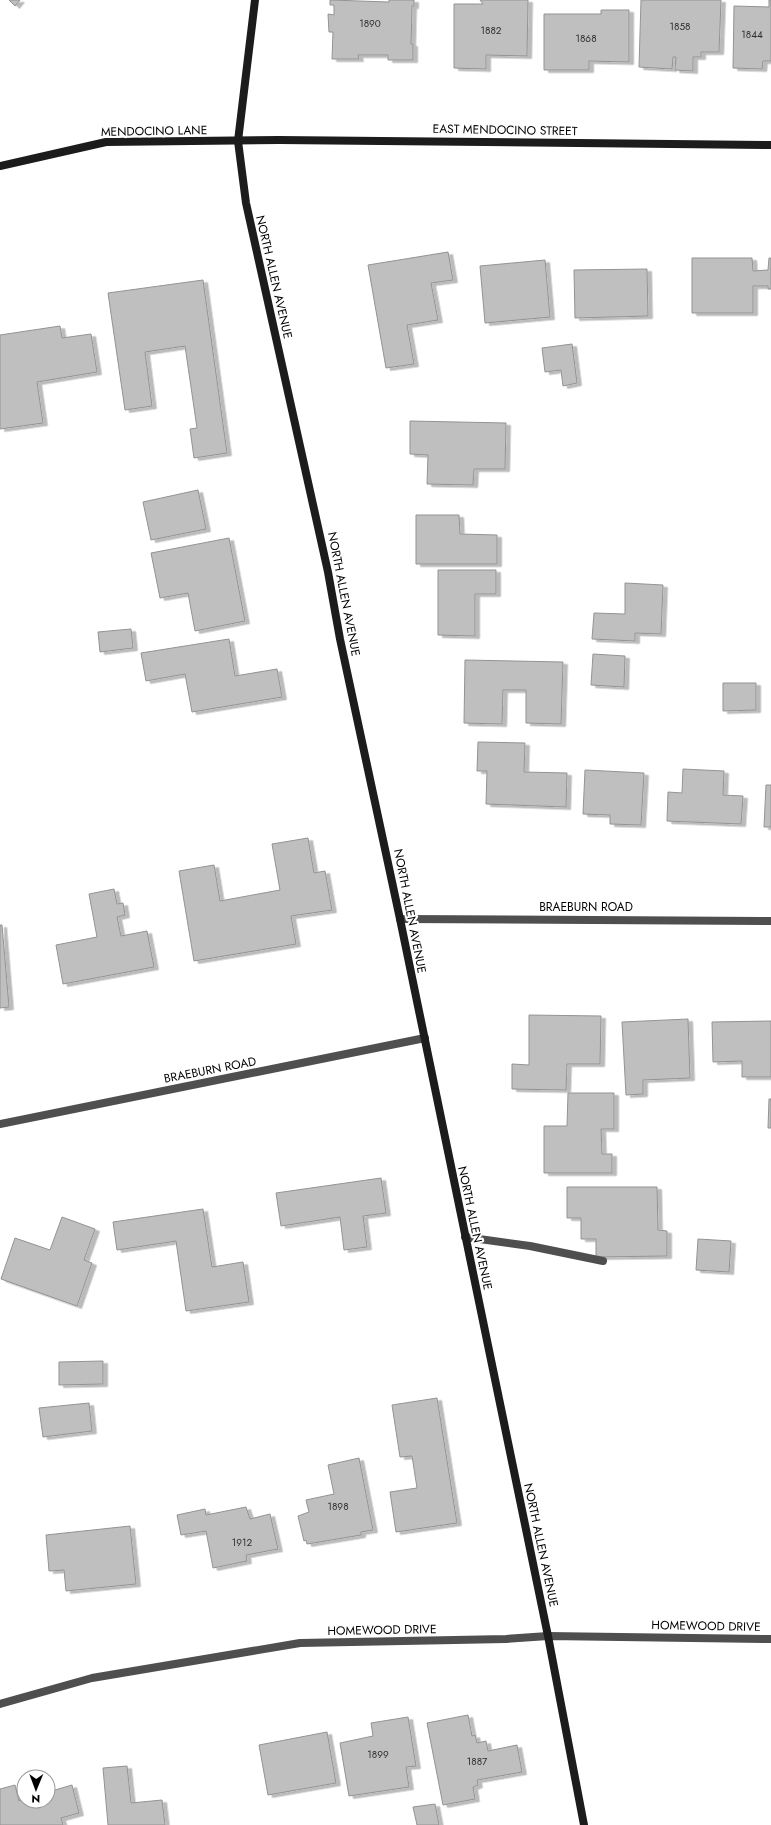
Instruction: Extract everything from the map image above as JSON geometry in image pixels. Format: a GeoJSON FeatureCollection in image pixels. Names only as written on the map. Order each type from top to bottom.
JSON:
{"type":"FeatureCollection","features":[{"type":"Feature","properties":{"kind":"street","name":"NORTH ALLEN AVENUE"},"geometry":{"type":"LineString","coordinates":[[255,0],[238,141],[246,203],[328,572],[342,647],[400,919],[548,1636],[584,1825]]}},
{"type":"Feature","properties":{"kind":"street","name":"EAST MENDOCINO STREET"},"geometry":{"type":"LineString","coordinates":[[238,141],[295,140],[771,145]]}},
{"type":"Feature","properties":{"kind":"street","name":"MENDOCINO LANE"},"geometry":{"type":"LineString","coordinates":[[0,166],[106,142],[238,141]]}},
{"type":"Feature","properties":{"kind":"street","name":"BRAEBURN ROAD"},"geometry":{"type":"LineString","coordinates":[[400,919],[771,921]]}},
{"type":"Feature","properties":{"kind":"street","name":"BRAEBURN ROAD"},"geometry":{"type":"LineString","coordinates":[[0,1124],[424,1038]]}},
{"type":"Feature","properties":{"kind":"street"},"geometry":{"type":"LineString","coordinates":[[465,1237],[530,1246],[603,1260]]}},
{"type":"Feature","properties":{"kind":"street","name":"HOMEWOOD DRIVE"},"geometry":{"type":"LineString","coordinates":[[0,1704],[92,1678],[300,1643],[506,1639],[548,1636],[771,1639]]}},
{"type":"Feature","properties":{"kind":"building"},"geometry":{"type":"Polygon","coordinates":[[[9,0],[20,0],[15,6],[9,0]]]}},
{"type":"Feature","properties":{"kind":"building"},"geometry":{"type":"Polygon","coordinates":[[[330,0],[389,2],[389,0],[414,0],[414,6],[412,6],[411,44],[413,44],[413,60],[388,60],[388,55],[358,55],[359,59],[332,59],[333,32],[329,32],[328,14],[334,15],[334,5],[330,5],[330,0]]]}},
{"type":"Feature","properties":{"kind":"building"},"geometry":{"type":"Polygon","coordinates":[[[480,0],[528,0],[527,56],[486,55],[486,69],[454,68],[454,4],[483,4],[480,0]]]}},
{"type":"Feature","properties":{"kind":"building"},"geometry":{"type":"Polygon","coordinates":[[[641,0],[721,0],[719,52],[701,52],[701,57],[693,57],[693,71],[675,70],[676,57],[673,57],[672,69],[639,67],[641,0]]]}},
{"type":"Feature","properties":{"kind":"building"},"geometry":{"type":"Polygon","coordinates":[[[769,0],[771,0],[771,61],[763,61],[762,69],[733,68],[734,6],[769,7],[769,0]]]}},
{"type":"Feature","properties":{"kind":"building"},"geometry":{"type":"Polygon","coordinates":[[[601,10],[629,10],[629,62],[589,61],[589,70],[544,70],[544,14],[601,14],[601,10]]]}},
{"type":"Feature","properties":{"kind":"building"},"geometry":{"type":"Polygon","coordinates":[[[448,252],[453,280],[431,283],[438,320],[407,325],[414,364],[386,368],[368,265],[448,252]]]}},
{"type":"Feature","properties":{"kind":"building"},"geometry":{"type":"Polygon","coordinates":[[[692,258],[752,258],[753,271],[768,270],[769,258],[771,258],[771,289],[768,289],[768,286],[753,286],[753,313],[692,313],[692,258]]]}},
{"type":"Feature","properties":{"kind":"building"},"geometry":{"type":"Polygon","coordinates":[[[545,260],[550,317],[485,323],[480,266],[545,260]]]}},
{"type":"Feature","properties":{"kind":"building"},"geometry":{"type":"Polygon","coordinates":[[[647,269],[648,316],[575,318],[574,270],[647,269]]]}},
{"type":"Feature","properties":{"kind":"building"},"geometry":{"type":"Polygon","coordinates":[[[203,280],[227,453],[194,458],[190,429],[197,428],[185,346],[145,352],[152,406],[125,410],[108,293],[203,280]]]}},
{"type":"Feature","properties":{"kind":"building"},"geometry":{"type":"Polygon","coordinates":[[[60,326],[62,338],[91,334],[97,372],[37,382],[43,423],[0,429],[0,335],[60,326]]]}},
{"type":"Feature","properties":{"kind":"building"},"geometry":{"type":"Polygon","coordinates":[[[572,344],[577,383],[563,386],[561,370],[545,372],[542,348],[572,344]]]}},
{"type":"Feature","properties":{"kind":"building"},"geometry":{"type":"Polygon","coordinates":[[[410,421],[506,423],[505,469],[474,469],[473,485],[427,484],[428,455],[410,454],[410,421]]]}},
{"type":"Feature","properties":{"kind":"building"},"geometry":{"type":"Polygon","coordinates":[[[198,490],[206,529],[151,540],[143,502],[198,490]]]}},
{"type":"Feature","properties":{"kind":"building"},"geometry":{"type":"Polygon","coordinates":[[[416,515],[459,515],[460,534],[497,535],[497,564],[416,564],[416,515]]]}},
{"type":"Feature","properties":{"kind":"building"},"geometry":{"type":"Polygon","coordinates":[[[229,538],[245,621],[195,631],[188,593],[160,598],[151,553],[229,538]]]}},
{"type":"Feature","properties":{"kind":"building"},"geometry":{"type":"Polygon","coordinates":[[[438,570],[496,570],[496,594],[475,594],[475,636],[438,635],[438,570]]]}},
{"type":"Feature","properties":{"kind":"building"},"geometry":{"type":"Polygon","coordinates":[[[625,583],[663,585],[661,634],[635,633],[635,641],[592,639],[594,613],[625,614],[625,583]]]}},
{"type":"Feature","properties":{"kind":"building"},"geometry":{"type":"Polygon","coordinates":[[[131,629],[133,648],[100,652],[98,632],[131,629]]]}},
{"type":"Feature","properties":{"kind":"building"},"geometry":{"type":"Polygon","coordinates":[[[229,639],[235,676],[277,669],[282,697],[192,712],[185,674],[146,681],[141,653],[229,639]]]}},
{"type":"Feature","properties":{"kind":"building"},"geometry":{"type":"Polygon","coordinates":[[[593,654],[625,656],[624,687],[591,685],[593,654]]]}},
{"type":"Feature","properties":{"kind":"building"},"geometry":{"type":"Polygon","coordinates":[[[465,660],[563,662],[561,724],[526,723],[526,690],[503,690],[502,724],[464,723],[465,660]]]}},
{"type":"Feature","properties":{"kind":"building"},"geometry":{"type":"Polygon","coordinates":[[[723,683],[756,683],[756,710],[723,711],[723,683]]]}},
{"type":"Feature","properties":{"kind":"building"},"geometry":{"type":"Polygon","coordinates":[[[478,742],[525,743],[524,772],[567,773],[566,807],[486,804],[487,771],[477,771],[478,742]]]}},
{"type":"Feature","properties":{"kind":"building"},"geometry":{"type":"Polygon","coordinates":[[[683,769],[724,771],[723,795],[743,796],[741,824],[667,821],[668,792],[682,793],[683,769]]]}},
{"type":"Feature","properties":{"kind":"building"},"geometry":{"type":"Polygon","coordinates":[[[585,770],[644,773],[641,825],[610,824],[610,815],[583,814],[585,770]]]}},
{"type":"Feature","properties":{"kind":"building"},"geometry":{"type":"Polygon","coordinates":[[[766,785],[771,785],[771,827],[764,827],[766,785]]]}},
{"type":"Feature","properties":{"kind":"building"},"geometry":{"type":"Polygon","coordinates":[[[308,838],[314,873],[325,871],[332,910],[291,916],[296,944],[194,961],[179,871],[214,865],[220,901],[280,890],[272,844],[308,838]]]}},
{"type":"Feature","properties":{"kind":"building"},"geometry":{"type":"Polygon","coordinates":[[[114,889],[117,904],[123,903],[125,915],[117,917],[121,936],[147,931],[154,967],[63,984],[56,945],[97,937],[89,894],[114,889]]]}},
{"type":"Feature","properties":{"kind":"building"},"geometry":{"type":"Polygon","coordinates":[[[0,925],[2,925],[9,1007],[0,1008],[0,925]]]}},
{"type":"Feature","properties":{"kind":"building"},"geometry":{"type":"Polygon","coordinates":[[[529,1015],[601,1016],[600,1064],[567,1064],[566,1090],[512,1089],[512,1064],[529,1065],[529,1015]]]}},
{"type":"Feature","properties":{"kind":"building"},"geometry":{"type":"Polygon","coordinates":[[[688,1019],[690,1078],[643,1080],[643,1094],[626,1095],[622,1022],[688,1019]]]}},
{"type":"Feature","properties":{"kind":"building"},"geometry":{"type":"Polygon","coordinates":[[[771,1021],[771,1077],[742,1077],[742,1061],[713,1062],[712,1022],[771,1021]]]}},
{"type":"Feature","properties":{"kind":"building"},"geometry":{"type":"Polygon","coordinates":[[[568,1093],[614,1093],[614,1129],[601,1129],[602,1154],[612,1154],[612,1173],[544,1173],[544,1126],[567,1126],[568,1093]]]}},
{"type":"Feature","properties":{"kind":"building"},"geometry":{"type":"Polygon","coordinates":[[[769,1099],[771,1099],[771,1128],[768,1128],[769,1099]]]}},
{"type":"Feature","properties":{"kind":"building"},"geometry":{"type":"Polygon","coordinates":[[[381,1178],[386,1213],[363,1216],[367,1247],[344,1250],[340,1217],[281,1226],[276,1193],[381,1178]]]}},
{"type":"Feature","properties":{"kind":"building"},"geometry":{"type":"Polygon","coordinates":[[[567,1187],[657,1187],[658,1230],[667,1231],[667,1256],[596,1257],[596,1239],[581,1239],[581,1218],[567,1218],[567,1187]]]}},
{"type":"Feature","properties":{"kind":"building"},"geometry":{"type":"Polygon","coordinates":[[[203,1209],[212,1267],[243,1262],[249,1302],[186,1311],[176,1241],[117,1250],[113,1222],[203,1209]]]}},
{"type":"Feature","properties":{"kind":"building"},"geometry":{"type":"Polygon","coordinates":[[[62,1217],[95,1229],[84,1260],[92,1263],[77,1306],[1,1279],[15,1238],[50,1250],[62,1217]]]}},
{"type":"Feature","properties":{"kind":"building"},"geometry":{"type":"Polygon","coordinates":[[[698,1239],[731,1241],[729,1272],[696,1270],[698,1239]]]}},
{"type":"Feature","properties":{"kind":"building"},"geometry":{"type":"Polygon","coordinates":[[[103,1361],[103,1384],[59,1385],[59,1362],[103,1361]]]}},
{"type":"Feature","properties":{"kind":"building"},"geometry":{"type":"Polygon","coordinates":[[[437,1398],[457,1523],[396,1532],[390,1492],[417,1488],[412,1456],[400,1457],[392,1405],[437,1398]]]}},
{"type":"Feature","properties":{"kind":"building"},"geometry":{"type":"Polygon","coordinates":[[[89,1403],[92,1431],[43,1437],[39,1408],[89,1403]]]}},
{"type":"Feature","properties":{"kind":"building"},"geometry":{"type":"Polygon","coordinates":[[[359,1458],[373,1530],[361,1532],[361,1535],[307,1544],[306,1540],[304,1541],[298,1516],[309,1512],[306,1500],[334,1494],[328,1465],[359,1458]]]}},
{"type":"Feature","properties":{"kind":"building"},"geometry":{"type":"Polygon","coordinates":[[[246,1507],[250,1519],[270,1514],[278,1549],[246,1555],[247,1561],[213,1568],[206,1531],[181,1535],[177,1515],[205,1509],[206,1515],[246,1507]]]}},
{"type":"Feature","properties":{"kind":"building"},"geometry":{"type":"Polygon","coordinates":[[[130,1526],[136,1584],[66,1591],[64,1570],[49,1571],[46,1535],[130,1526]]]}},
{"type":"Feature","properties":{"kind":"building"},"geometry":{"type":"Polygon","coordinates":[[[468,1715],[472,1736],[475,1735],[477,1743],[486,1741],[488,1751],[517,1745],[522,1772],[477,1780],[478,1785],[473,1787],[475,1799],[443,1805],[427,1723],[468,1715]]]}},
{"type":"Feature","properties":{"kind":"building"},"geometry":{"type":"Polygon","coordinates":[[[408,1717],[416,1766],[406,1767],[409,1787],[349,1796],[340,1743],[373,1736],[371,1723],[408,1717]]]}},
{"type":"Feature","properties":{"kind":"building"},"geometry":{"type":"Polygon","coordinates":[[[327,1732],[336,1783],[268,1795],[259,1745],[327,1732]]]}},
{"type":"Feature","properties":{"kind":"building"},"geometry":{"type":"Polygon","coordinates":[[[127,1766],[131,1803],[162,1800],[165,1825],[108,1825],[103,1768],[127,1766]]]}},
{"type":"Feature","properties":{"kind":"building"},"geometry":{"type":"Polygon","coordinates":[[[15,1785],[16,1809],[56,1809],[56,1790],[72,1785],[79,1813],[61,1818],[63,1825],[0,1825],[0,1789],[15,1785]]]}},
{"type":"Feature","properties":{"kind":"building"},"geometry":{"type":"Polygon","coordinates":[[[435,1804],[439,1825],[417,1825],[413,1807],[435,1804]]]}}]}
